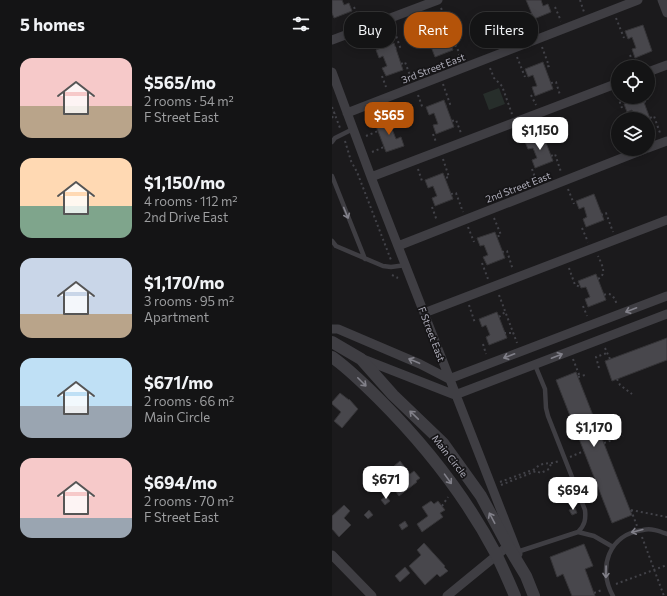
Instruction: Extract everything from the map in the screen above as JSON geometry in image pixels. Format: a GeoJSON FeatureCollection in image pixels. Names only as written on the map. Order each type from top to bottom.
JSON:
{"type":"FeatureCollection","features":[{"type":"Feature","properties":{"kind":"street","name":"3rd Street East"},"geometry":{"type":"LineString","coordinates":[[538,39],[638,0]]}},
{"type":"Feature","properties":{"kind":"street"},"geometry":{"type":"LineString","coordinates":[[662,0],[667,13]]}},
{"type":"Feature","properties":{"kind":"street"},"geometry":{"type":"LineString","coordinates":[[396,16],[439,3]]}},
{"type":"Feature","properties":{"kind":"street"},"geometry":{"type":"LineString","coordinates":[[332,40],[344,36]]}},
{"type":"Feature","properties":{"kind":"street","name":"3rd Street East"},"geometry":{"type":"LineString","coordinates":[[347,113],[514,48]]}},
{"type":"Feature","properties":{"kind":"street"},"geometry":{"type":"LineString","coordinates":[[655,69],[667,65]]}},
{"type":"Feature","properties":{"kind":"street","name":"F Street East"},"geometry":{"type":"LineString","coordinates":[[332,72],[455,394],[512,549]]}},
{"type":"Feature","properties":{"kind":"street"},"geometry":{"type":"LineString","coordinates":[[371,177],[611,86]]}},
{"type":"Feature","properties":{"kind":"street","name":"2nd Street East"},"geometry":{"type":"LineString","coordinates":[[655,145],[665,141]]}},
{"type":"Feature","properties":{"kind":"street","name":"2nd Street East"},"geometry":{"type":"LineString","coordinates":[[398,246],[626,156]]}},
{"type":"Feature","properties":{"kind":"street"},"geometry":{"type":"LineString","coordinates":[[424,313],[667,220]]}},
{"type":"Feature","properties":{"kind":"street"},"geometry":{"type":"LineString","coordinates":[[332,329],[338,329],[420,364],[449,379],[667,296]]}},
{"type":"Feature","properties":{"kind":"street"},"geometry":{"type":"LineString","coordinates":[[361,359],[455,394],[667,314]]}},
{"type":"Feature","properties":{"kind":"street","name":"Main Circle"},"geometry":{"type":"LineString","coordinates":[[332,342],[361,359],[393,395],[443,443],[481,496],[512,549],[526,576],[534,596]]}},
{"type":"Feature","properties":{"kind":"street","name":"Main Circle"},"geometry":{"type":"LineString","coordinates":[[332,357],[350,370],[396,416],[438,464],[470,509],[496,555],[515,596]]}},
{"type":"Feature","properties":{"kind":"street"},"geometry":{"type":"LineString","coordinates":[[447,596],[496,555],[512,549]]}},
{"type":"Feature","properties":{"kind":"street"},"geometry":{"type":"LineString","coordinates":[[332,555],[372,596]]}},
{"type":"Feature","properties":{"kind":"lane"},"geometry":{"type":"LineString","coordinates":[[332,142],[335,138],[353,129]]}},
{"type":"Feature","properties":{"kind":"lane"},"geometry":{"type":"LineString","coordinates":[[332,176],[365,259]]}},
{"type":"Feature","properties":{"kind":"lane"},"geometry":{"type":"LineString","coordinates":[[332,241],[336,246],[383,266],[394,267],[406,265]]}},
{"type":"Feature","properties":{"kind":"lane"},"geometry":{"type":"LineString","coordinates":[[535,365],[545,389],[548,416],[585,510],[586,517],[584,524],[578,532]]}},
{"type":"Feature","properties":{"kind":"lane"},"geometry":{"type":"LineString","coordinates":[[612,596],[605,577],[605,567],[613,547],[621,538],[632,532],[643,529],[656,530],[667,534]]}},
{"type":"Feature","properties":{"kind":"lane"},"geometry":{"type":"LineString","coordinates":[[512,549],[578,532],[594,536],[613,547]]}},
{"type":"Feature","properties":{"kind":"path"},"geometry":{"type":"LineString","coordinates":[[555,7],[564,29]]}},
{"type":"Feature","properties":{"kind":"path"},"geometry":{"type":"LineString","coordinates":[[354,8],[356,12]]}},
{"type":"Feature","properties":{"kind":"path"},"geometry":{"type":"LineString","coordinates":[[613,10],[624,38]]}},
{"type":"Feature","properties":{"kind":"path"},"geometry":{"type":"LineString","coordinates":[[396,35],[400,47],[396,48]]}},
{"type":"Feature","properties":{"kind":"path"},"geometry":{"type":"LineString","coordinates":[[538,39],[549,66],[545,67]]}},
{"type":"Feature","properties":{"kind":"path"},"geometry":{"type":"LineString","coordinates":[[457,48],[464,68]]}},
{"type":"Feature","properties":{"kind":"path"},"geometry":{"type":"LineString","coordinates":[[514,48],[524,77]]}},
{"type":"Feature","properties":{"kind":"path"},"geometry":{"type":"LineString","coordinates":[[630,55],[632,60]]}},
{"type":"Feature","properties":{"kind":"path"},"geometry":{"type":"LineString","coordinates":[[487,59],[494,78],[502,86],[521,143]]}},
{"type":"Feature","properties":{"kind":"path"},"geometry":{"type":"LineString","coordinates":[[401,64],[405,62],[423,108]]}},
{"type":"Feature","properties":{"kind":"path"},"geometry":{"type":"LineString","coordinates":[[382,76],[397,120]]}},
{"type":"Feature","properties":{"kind":"path"},"geometry":{"type":"LineString","coordinates":[[440,77],[450,104],[446,105]]}},
{"type":"Feature","properties":{"kind":"path"},"geometry":{"type":"LineString","coordinates":[[551,83],[556,82],[563,104]]}},
{"type":"Feature","properties":{"kind":"path"},"geometry":{"type":"LineString","coordinates":[[621,104],[622,108]]}},
{"type":"Feature","properties":{"kind":"path"},"geometry":{"type":"LineString","coordinates":[[332,107],[351,161],[357,172],[387,253],[398,278]]}},
{"type":"Feature","properties":{"kind":"path"},"geometry":{"type":"LineString","coordinates":[[539,113],[548,139],[545,140]]}},
{"type":"Feature","properties":{"kind":"path"},"geometry":{"type":"LineString","coordinates":[[655,118],[665,141]]}},
{"type":"Feature","properties":{"kind":"path"},"geometry":{"type":"LineString","coordinates":[[452,121],[456,120],[464,142]]}},
{"type":"Feature","properties":{"kind":"path"},"geometry":{"type":"LineString","coordinates":[[357,139],[378,132]]}},
{"type":"Feature","properties":{"kind":"path"},"geometry":{"type":"LineString","coordinates":[[363,155],[384,147]]}},
{"type":"Feature","properties":{"kind":"path"},"geometry":{"type":"LineString","coordinates":[[439,151],[449,176],[445,178]]}},
{"type":"Feature","properties":{"kind":"path"},"geometry":{"type":"LineString","coordinates":[[551,156],[555,154],[574,204]]}},
{"type":"Feature","properties":{"kind":"path"},"geometry":{"type":"LineString","coordinates":[[414,160],[422,181]]}},
{"type":"Feature","properties":{"kind":"path"},"geometry":{"type":"LineString","coordinates":[[532,169],[540,190]]}},
{"type":"Feature","properties":{"kind":"path"},"geometry":{"type":"LineString","coordinates":[[451,194],[456,193],[474,242]]}},
{"type":"Feature","properties":{"kind":"path"},"geometry":{"type":"LineString","coordinates":[[432,207],[440,229]]}},
{"type":"Feature","properties":{"kind":"path"},"geometry":{"type":"LineString","coordinates":[[491,210],[501,235],[496,237]]}},
{"type":"Feature","properties":{"kind":"path"},"geometry":{"type":"LineString","coordinates":[[601,215],[606,213],[615,240]]}},
{"type":"Feature","properties":{"kind":"path"},"geometry":{"type":"LineString","coordinates":[[582,228],[603,268],[604,273],[598,279]]}},
{"type":"Feature","properties":{"kind":"path"},"geometry":{"type":"LineString","coordinates":[[502,252],[507,251],[516,278]]}},
{"type":"Feature","properties":{"kind":"path"},"geometry":{"type":"LineString","coordinates":[[565,259],[575,285],[579,288],[581,287]]}},
{"type":"Feature","properties":{"kind":"path"},"geometry":{"type":"LineString","coordinates":[[482,263],[505,312],[520,352]]}},
{"type":"Feature","properties":{"kind":"path"},"geometry":{"type":"LineString","coordinates":[[604,295],[607,293],[614,297],[620,314]]}},
{"type":"Feature","properties":{"kind":"path"},"geometry":{"type":"LineString","coordinates":[[466,297],[475,323]]}},
{"type":"Feature","properties":{"kind":"path"},"geometry":{"type":"LineString","coordinates":[[499,317],[505,312]]}},
{"type":"Feature","properties":{"kind":"path"},"geometry":{"type":"LineString","coordinates":[[504,332],[513,333]]}},
{"type":"Feature","properties":{"kind":"path"},"geometry":{"type":"LineString","coordinates":[[602,339],[610,360]]}},
{"type":"Feature","properties":{"kind":"path"},"geometry":{"type":"LineString","coordinates":[[570,351],[579,377],[585,375]]}},
{"type":"Feature","properties":{"kind":"path"},"geometry":{"type":"LineString","coordinates":[[600,368],[596,357],[607,353]]}},
{"type":"Feature","properties":{"kind":"path"},"geometry":{"type":"LineString","coordinates":[[617,379],[620,385],[632,394]]}},
{"type":"Feature","properties":{"kind":"path"},"geometry":{"type":"LineString","coordinates":[[604,444],[623,436]]}},
{"type":"Feature","properties":{"kind":"path"},"geometry":{"type":"LineString","coordinates":[[499,485],[536,470],[539,465],[545,463],[551,464],[549,469],[541,473],[536,470]]}},
{"type":"Feature","properties":{"kind":"path"},"geometry":{"type":"LineString","coordinates":[[664,596],[631,510],[667,517]]}},
{"type":"Feature","properties":{"kind":"path"},"geometry":{"type":"LineString","coordinates":[[594,593],[667,565]]}},
{"type":"Feature","properties":{"kind":"shaded area"},"geometry":{"type":"Polygon","coordinates":[[[499,88],[505,104],[489,110],[483,94],[499,88]]]}},
{"type":"Feature","properties":{"kind":"building"},"geometry":{"type":"Polygon","coordinates":[[[332,0],[342,0],[344,5],[349,3],[352,11],[344,12],[344,14],[334,18],[332,13],[332,0]]]}},
{"type":"Feature","properties":{"kind":"building"},"geometry":{"type":"Polygon","coordinates":[[[526,0],[541,0],[543,6],[548,4],[551,12],[538,17],[538,12],[531,12],[526,0]]]}},
{"type":"Feature","properties":{"kind":"building"},"geometry":{"type":"Polygon","coordinates":[[[643,25],[652,51],[635,58],[632,49],[636,48],[632,37],[628,39],[625,31],[643,25]]]}},
{"type":"Feature","properties":{"kind":"building"},"geometry":{"type":"Polygon","coordinates":[[[381,48],[396,48],[403,70],[386,76],[382,68],[387,66],[383,56],[379,58],[376,50],[381,48]]]}},
{"type":"Feature","properties":{"kind":"building"},"geometry":{"type":"Polygon","coordinates":[[[432,48],[452,48],[453,50],[435,57],[432,48]]]}},
{"type":"Feature","properties":{"kind":"building"},"geometry":{"type":"Polygon","coordinates":[[[543,62],[553,89],[535,96],[532,87],[537,86],[533,75],[528,77],[525,69],[543,62]]]}},
{"type":"Feature","properties":{"kind":"building"},"geometry":{"type":"Polygon","coordinates":[[[444,100],[454,127],[436,134],[433,125],[438,124],[434,113],[429,115],[426,107],[444,100]]]}},
{"type":"Feature","properties":{"kind":"building"},"geometry":{"type":"Polygon","coordinates":[[[624,104],[645,104],[648,112],[633,112],[632,110],[627,112],[624,104]]]}},
{"type":"Feature","properties":{"kind":"building"},"geometry":{"type":"Polygon","coordinates":[[[394,119],[397,127],[392,129],[396,139],[401,137],[404,146],[386,152],[376,126],[394,119]]]}},
{"type":"Feature","properties":{"kind":"building"},"geometry":{"type":"Polygon","coordinates":[[[543,135],[553,161],[535,168],[532,160],[537,158],[533,148],[528,149],[525,142],[543,135]]]}},
{"type":"Feature","properties":{"kind":"building"},"geometry":{"type":"Polygon","coordinates":[[[443,173],[453,199],[435,206],[432,198],[437,196],[433,186],[428,188],[425,180],[443,173]]]}},
{"type":"Feature","properties":{"kind":"building"},"geometry":{"type":"Polygon","coordinates":[[[594,194],[604,220],[586,227],[583,219],[587,217],[584,207],[579,209],[576,201],[594,194]]]}},
{"type":"Feature","properties":{"kind":"building"},"geometry":{"type":"Polygon","coordinates":[[[495,232],[505,258],[487,265],[483,257],[488,255],[484,245],[480,246],[477,238],[495,232]]]}},
{"type":"Feature","properties":{"kind":"building"},"geometry":{"type":"Polygon","coordinates":[[[596,274],[606,300],[588,307],[585,299],[590,297],[586,287],[581,288],[578,281],[596,274]]]}},
{"type":"Feature","properties":{"kind":"building"},"geometry":{"type":"Polygon","coordinates":[[[497,312],[507,338],[489,345],[486,337],[490,335],[486,325],[482,327],[479,319],[497,312]]]}},
{"type":"Feature","properties":{"kind":"building"},"geometry":{"type":"Polygon","coordinates":[[[667,338],[667,360],[612,381],[605,361],[667,338]]]}},
{"type":"Feature","properties":{"kind":"building"},"geometry":{"type":"Polygon","coordinates":[[[576,372],[632,515],[612,523],[556,380],[576,372]]]}},
{"type":"Feature","properties":{"kind":"building"},"geometry":{"type":"Polygon","coordinates":[[[340,393],[349,399],[358,409],[342,428],[334,421],[341,412],[332,404],[340,393]]]}},
{"type":"Feature","properties":{"kind":"building"},"geometry":{"type":"Polygon","coordinates":[[[400,461],[410,474],[414,471],[420,478],[399,496],[393,488],[397,485],[392,479],[387,483],[381,477],[400,461]]]}},
{"type":"Feature","properties":{"kind":"building"},"geometry":{"type":"Polygon","coordinates":[[[386,496],[390,501],[385,505],[381,500],[386,496]]]}},
{"type":"Feature","properties":{"kind":"building"},"geometry":{"type":"Polygon","coordinates":[[[431,501],[434,504],[438,501],[445,510],[440,513],[443,517],[422,532],[417,524],[428,516],[422,507],[431,501]]]}},
{"type":"Feature","properties":{"kind":"building"},"geometry":{"type":"Polygon","coordinates":[[[344,505],[350,511],[344,518],[351,525],[339,537],[332,529],[332,516],[344,505]]]}},
{"type":"Feature","properties":{"kind":"building"},"geometry":{"type":"Polygon","coordinates":[[[575,508],[577,513],[572,515],[569,510],[575,508]]]}},
{"type":"Feature","properties":{"kind":"building"},"geometry":{"type":"Polygon","coordinates":[[[369,510],[373,515],[368,519],[364,515],[369,510]]]}},
{"type":"Feature","properties":{"kind":"building"},"geometry":{"type":"Polygon","coordinates":[[[405,521],[408,526],[402,530],[399,525],[405,521]]]}},
{"type":"Feature","properties":{"kind":"building"},"geometry":{"type":"Polygon","coordinates":[[[424,543],[448,571],[440,577],[437,574],[425,585],[409,566],[421,555],[417,550],[424,543]]]}},
{"type":"Feature","properties":{"kind":"building"},"geometry":{"type":"Polygon","coordinates":[[[584,544],[593,566],[585,569],[595,596],[572,596],[563,574],[557,577],[550,557],[584,544]]]}},
{"type":"Feature","properties":{"kind":"building"},"geometry":{"type":"Polygon","coordinates":[[[405,567],[410,573],[400,582],[395,576],[405,567]]]}}]}
